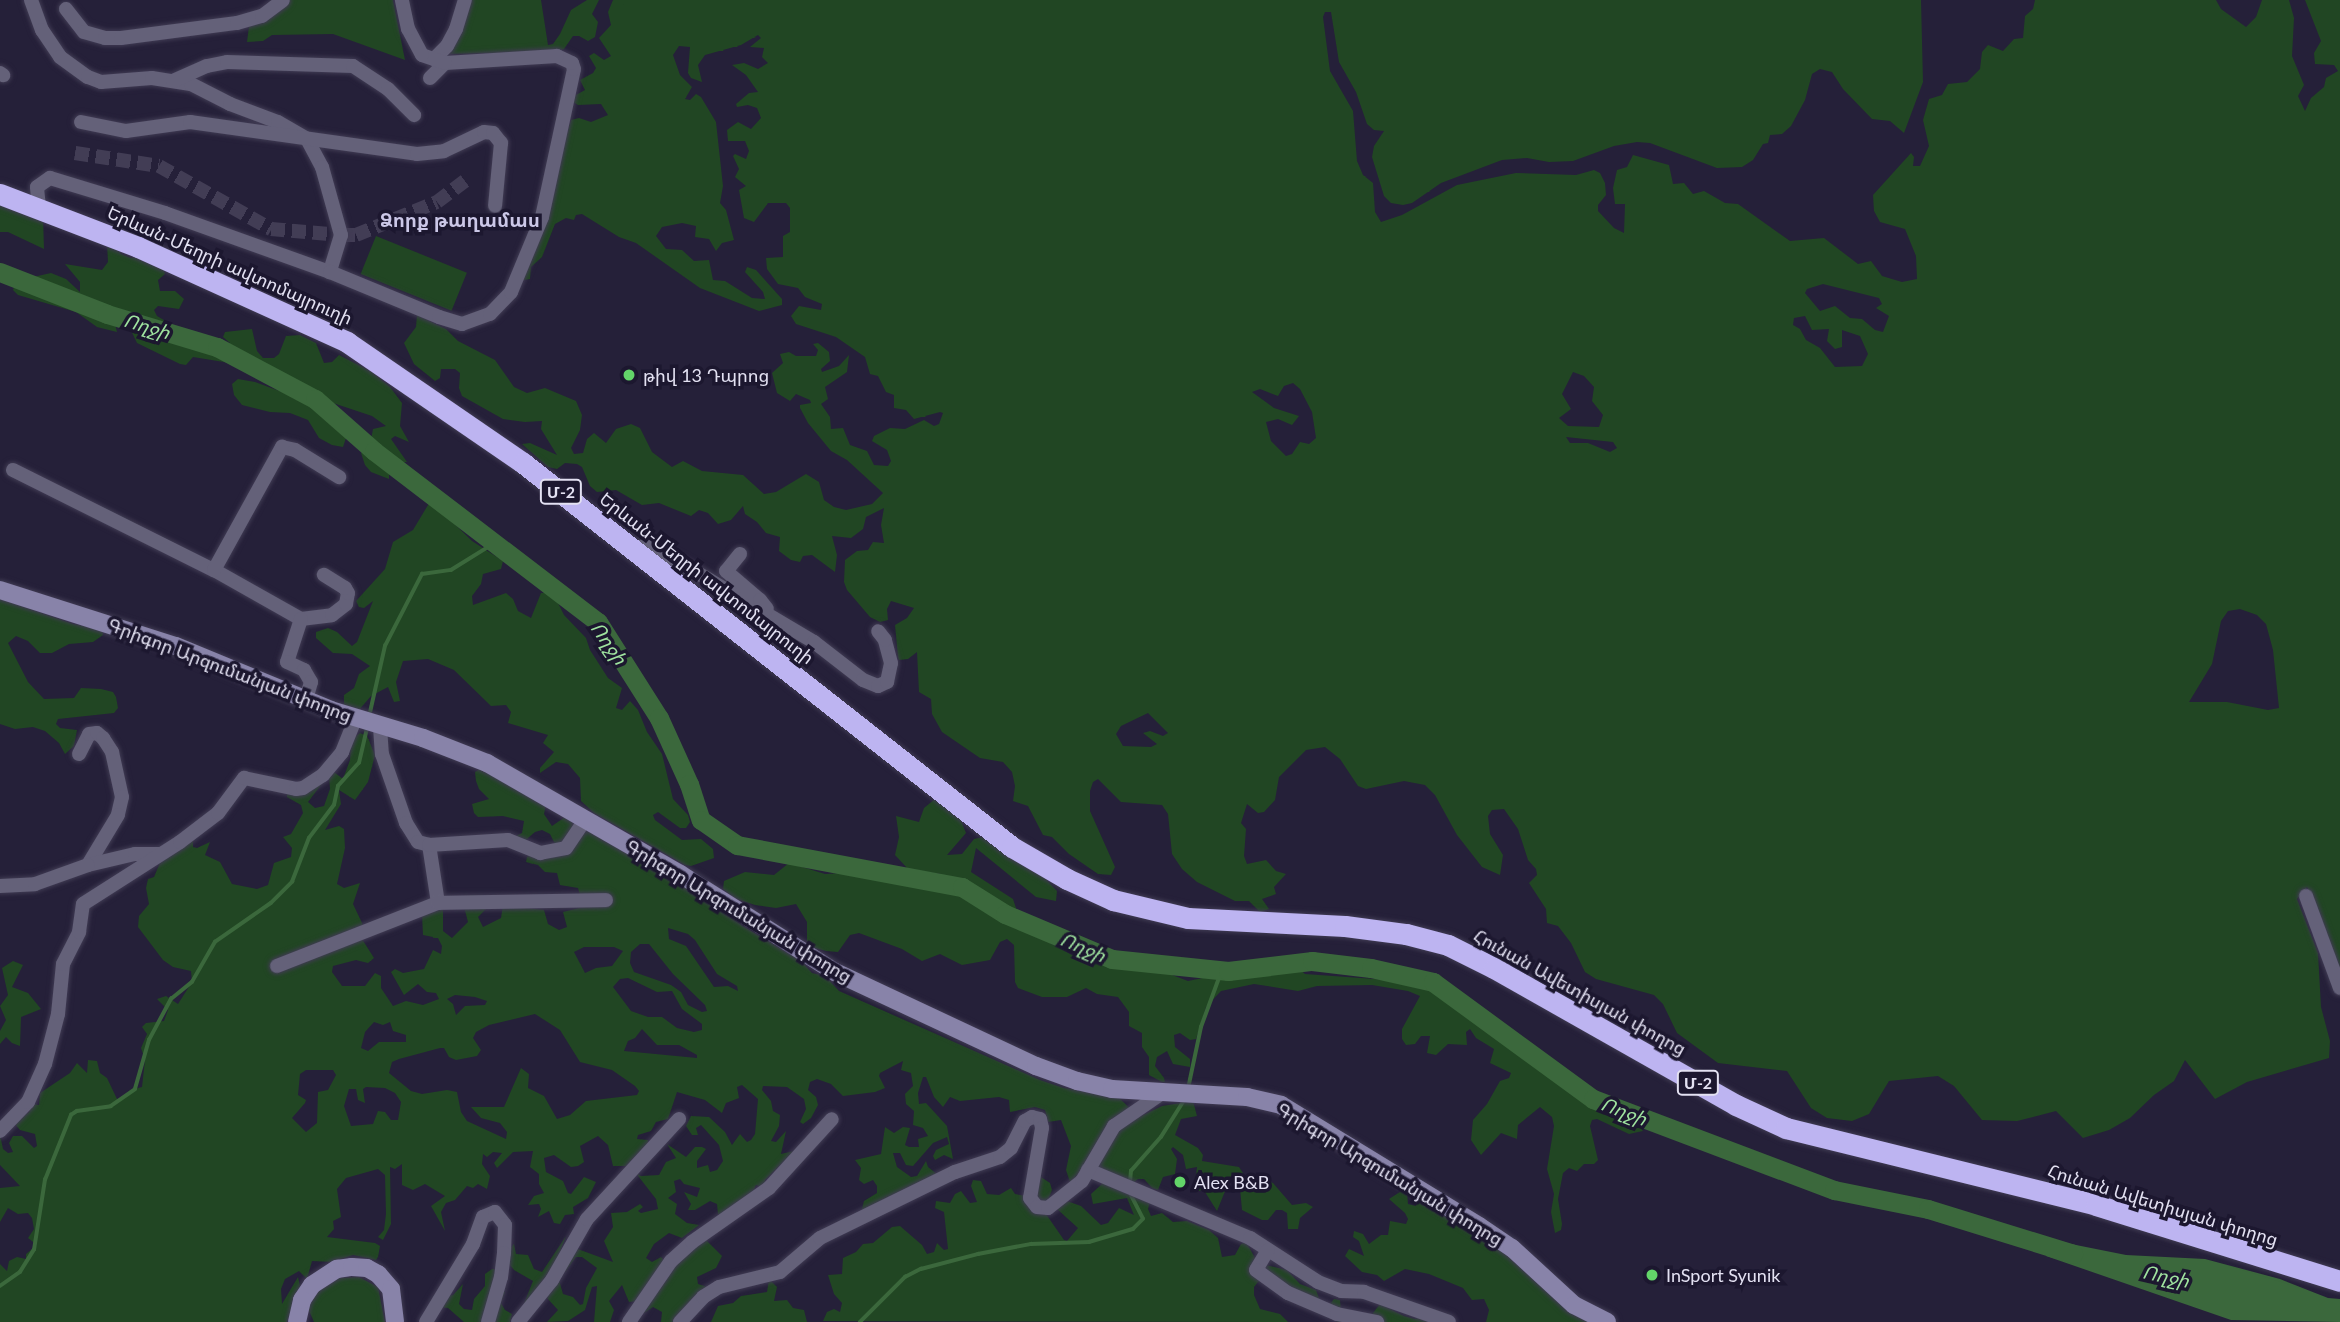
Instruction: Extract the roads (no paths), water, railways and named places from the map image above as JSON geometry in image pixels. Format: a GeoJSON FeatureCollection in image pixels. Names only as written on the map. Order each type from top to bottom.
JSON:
{"type":"FeatureCollection","features":[{"type":"Feature","properties":{"kind":"highway","name":"Երևան-Մեղրի ավտոմայրուղի"},"geometry":{"type":"LineString","coordinates":[[0,194],[138,247],[347,342],[459,416],[633,548],[1012,847],[1067,879]]}},
{"type":"Feature","properties":{"kind":"highway","name":"Հունան Ավետիսյան փողոց"},"geometry":{"type":"LineString","coordinates":[[1067,879],[1113,900],[1188,918],[1345,926],[1406,934],[1448,945],[1494,968],[1736,1105],[1786,1128],[2096,1205],[2340,1281]]}},
{"type":"Feature","properties":{"kind":"street"},"geometry":{"type":"LineString","coordinates":[[31,0],[49,43],[60,57],[88,77],[108,82],[136,78],[191,84],[230,104],[278,122],[307,139],[322,167],[341,235],[330,272]]}},
{"type":"Feature","properties":{"kind":"street"},"geometry":{"type":"LineString","coordinates":[[66,9],[84,32],[105,38],[121,38],[237,23],[262,16],[283,0]]}},
{"type":"Feature","properties":{"kind":"street"},"geometry":{"type":"LineString","coordinates":[[39,207],[37,187],[50,178],[153,209],[330,272],[462,324],[490,314],[511,292],[542,217],[574,69],[572,63],[557,56],[440,61],[422,55],[408,29],[402,0]]}},
{"type":"Feature","properties":{"kind":"street"},"geometry":{"type":"LineString","coordinates":[[430,78],[452,37],[465,0]]}},
{"type":"Feature","properties":{"kind":"street"},"geometry":{"type":"LineString","coordinates":[[173,81],[207,66],[227,62],[353,66],[388,89],[414,115]]}},
{"type":"Feature","properties":{"kind":"street"},"geometry":{"type":"LineString","coordinates":[[82,122],[126,131],[190,122],[417,154],[444,150],[484,132],[493,133],[501,143],[495,206]]}},
{"type":"Feature","properties":{"kind":"street"},"geometry":{"type":"LineString","coordinates":[[214,570],[282,447],[295,450],[339,477]]}},
{"type":"Feature","properties":{"kind":"street"},"geometry":{"type":"LineString","coordinates":[[13,471],[214,570],[218,575],[302,619],[332,615],[346,604],[349,598],[345,588],[324,575]]}},
{"type":"Feature","properties":{"kind":"street"},"geometry":{"type":"LineString","coordinates":[[633,548],[648,546],[814,642],[863,680],[878,687],[887,682],[891,663],[885,640],[878,631]]}},
{"type":"Feature","properties":{"kind":"street"},"geometry":{"type":"LineString","coordinates":[[740,554],[726,571],[760,600],[767,609],[765,614]]}},
{"type":"Feature","properties":{"kind":"street","name":"Գրիգոր Արզումանյան փողոց"},"geometry":{"type":"LineString","coordinates":[[0,590],[138,632],[356,718],[423,738],[487,763],[680,874],[835,972],[1077,1081],[1162,1093],[1247,1097],[1281,1105],[1490,1233],[1512,1248],[1574,1305],[1607,1322]]}},
{"type":"Feature","properties":{"kind":"street"},"geometry":{"type":"LineString","coordinates":[[302,619],[287,662],[304,670],[311,682],[306,699]]}},
{"type":"Feature","properties":{"kind":"street"},"geometry":{"type":"LineString","coordinates":[[0,1131],[27,1102],[45,1065],[58,1014],[63,964],[79,932],[83,904],[161,854],[218,813],[244,778],[296,789],[303,788],[323,775],[342,752],[356,718]]}},
{"type":"Feature","properties":{"kind":"street"},"geometry":{"type":"LineString","coordinates":[[380,727],[382,754],[406,823],[418,842],[429,845],[508,840],[540,853],[566,848],[585,820]]}},
{"type":"Feature","properties":{"kind":"street"},"geometry":{"type":"LineString","coordinates":[[79,754],[89,734],[97,733],[103,738],[112,752],[122,797],[118,815],[89,865]]}},
{"type":"Feature","properties":{"kind":"street"},"geometry":{"type":"LineString","coordinates":[[429,845],[438,903]]}},
{"type":"Feature","properties":{"kind":"street"},"geometry":{"type":"LineString","coordinates":[[0,886],[34,884],[89,865],[135,854],[161,854]]}},
{"type":"Feature","properties":{"kind":"street"},"geometry":{"type":"LineString","coordinates":[[2306,896],[2340,988]]}},
{"type":"Feature","properties":{"kind":"street"},"geometry":{"type":"LineString","coordinates":[[277,966],[438,903],[606,900]]}},
{"type":"Feature","properties":{"kind":"street"},"geometry":{"type":"LineString","coordinates":[[680,1322],[703,1297],[719,1287],[780,1272],[820,1238],[955,1172],[1000,1157],[1011,1148],[1025,1121],[1032,1117],[1041,1119],[1042,1128],[1037,1169],[1030,1189],[1032,1204],[1043,1209],[1055,1204],[1082,1181],[1114,1126],[1162,1093]]}},
{"type":"Feature","properties":{"kind":"street"},"geometry":{"type":"LineString","coordinates":[[518,1322],[552,1280],[587,1219],[679,1119]]}},
{"type":"Feature","properties":{"kind":"street"},"geometry":{"type":"LineString","coordinates":[[629,1322],[671,1261],[692,1242],[769,1188],[832,1119]]}},
{"type":"Feature","properties":{"kind":"street"},"geometry":{"type":"LineString","coordinates":[[1088,1170],[1250,1238],[1318,1282],[1341,1291],[1364,1292],[1449,1322]]}},
{"type":"Feature","properties":{"kind":"street"},"geometry":{"type":"LineString","coordinates":[[426,1322],[473,1244],[483,1217],[495,1212],[505,1225],[504,1253],[501,1277],[488,1322]]}},
{"type":"Feature","properties":{"kind":"street"},"geometry":{"type":"LineString","coordinates":[[1268,1250],[1256,1270],[1288,1293],[1328,1311],[1377,1322]]}},
{"type":"Feature","properties":{"kind":"street"},"geometry":{"type":"LineString","coordinates":[[298,1322],[302,1300],[312,1284],[337,1269],[352,1267],[367,1268],[378,1274],[391,1289],[395,1322]]}},
{"type":"Feature","properties":{"kind":"water"},"geometry":{"type":"Polygon","coordinates":[[[2051,1240],[2126,1255],[2205,1259],[2280,1279],[2328,1298],[2340,1299],[2340,1322],[2231,1320],[2046,1256],[2051,1240]]]}},
{"type":"Feature","properties":{"kind":"waterway","name":"Ողջի"},"geometry":{"type":"LineString","coordinates":[[0,272],[107,314],[217,347],[315,399],[374,451],[598,622],[659,718],[689,784],[701,820],[737,845],[962,887],[1005,914],[1112,959],[1228,971],[1312,961],[1371,968],[1433,982],[1593,1099],[1834,1190],[1928,1209],[2073,1254]]}},
{"type":"Feature","properties":{"kind":"waterway"},"geometry":{"type":"LineString","coordinates":[[369,717],[385,646],[422,574],[451,570],[493,544]]}},
{"type":"Feature","properties":{"kind":"waterway"},"geometry":{"type":"LineString","coordinates":[[0,1286],[20,1272],[34,1250],[45,1180],[71,1115],[77,1111],[111,1106],[135,1089],[149,1040],[171,999],[192,982],[215,942],[271,903],[292,882],[309,838],[334,805],[338,786],[359,763],[367,728]]}},
{"type":"Feature","properties":{"kind":"waterway"},"geometry":{"type":"LineString","coordinates":[[1189,1084],[1201,1027],[1219,978],[1228,971]]}},
{"type":"Feature","properties":{"kind":"waterway"},"geometry":{"type":"LineString","coordinates":[[1130,1182],[1131,1171],[1161,1137],[1183,1102]]}},
{"type":"Feature","properties":{"kind":"waterway"},"geometry":{"type":"LineString","coordinates":[[860,1322],[905,1277],[921,1269],[1031,1244],[1089,1242],[1133,1229],[1143,1219],[1130,1193]]}},
{"type":"Feature","properties":{"kind":"tunnel"},"geometry":{"type":"LineString","coordinates":[[75,153],[159,166],[271,229],[341,235],[356,235],[437,202],[465,181]]}},
{"type":"Feature","properties":{"kind":"place","name":"թիվ 13 Դպրոց"},"geometry":{"type":"Point","coordinates":[629,375]}},
{"type":"Feature","properties":{"kind":"place","name":"Alex B&B"},"geometry":{"type":"Point","coordinates":[1180,1182]}},
{"type":"Feature","properties":{"kind":"place","name":"InSport Syunik"},"geometry":{"type":"Point","coordinates":[1652,1275]}},
{"type":"Feature","properties":{"kind":"district","name":"Ձորք թաղամաս"},"geometry":{"type":"Point","coordinates":[460,220]}}]}
